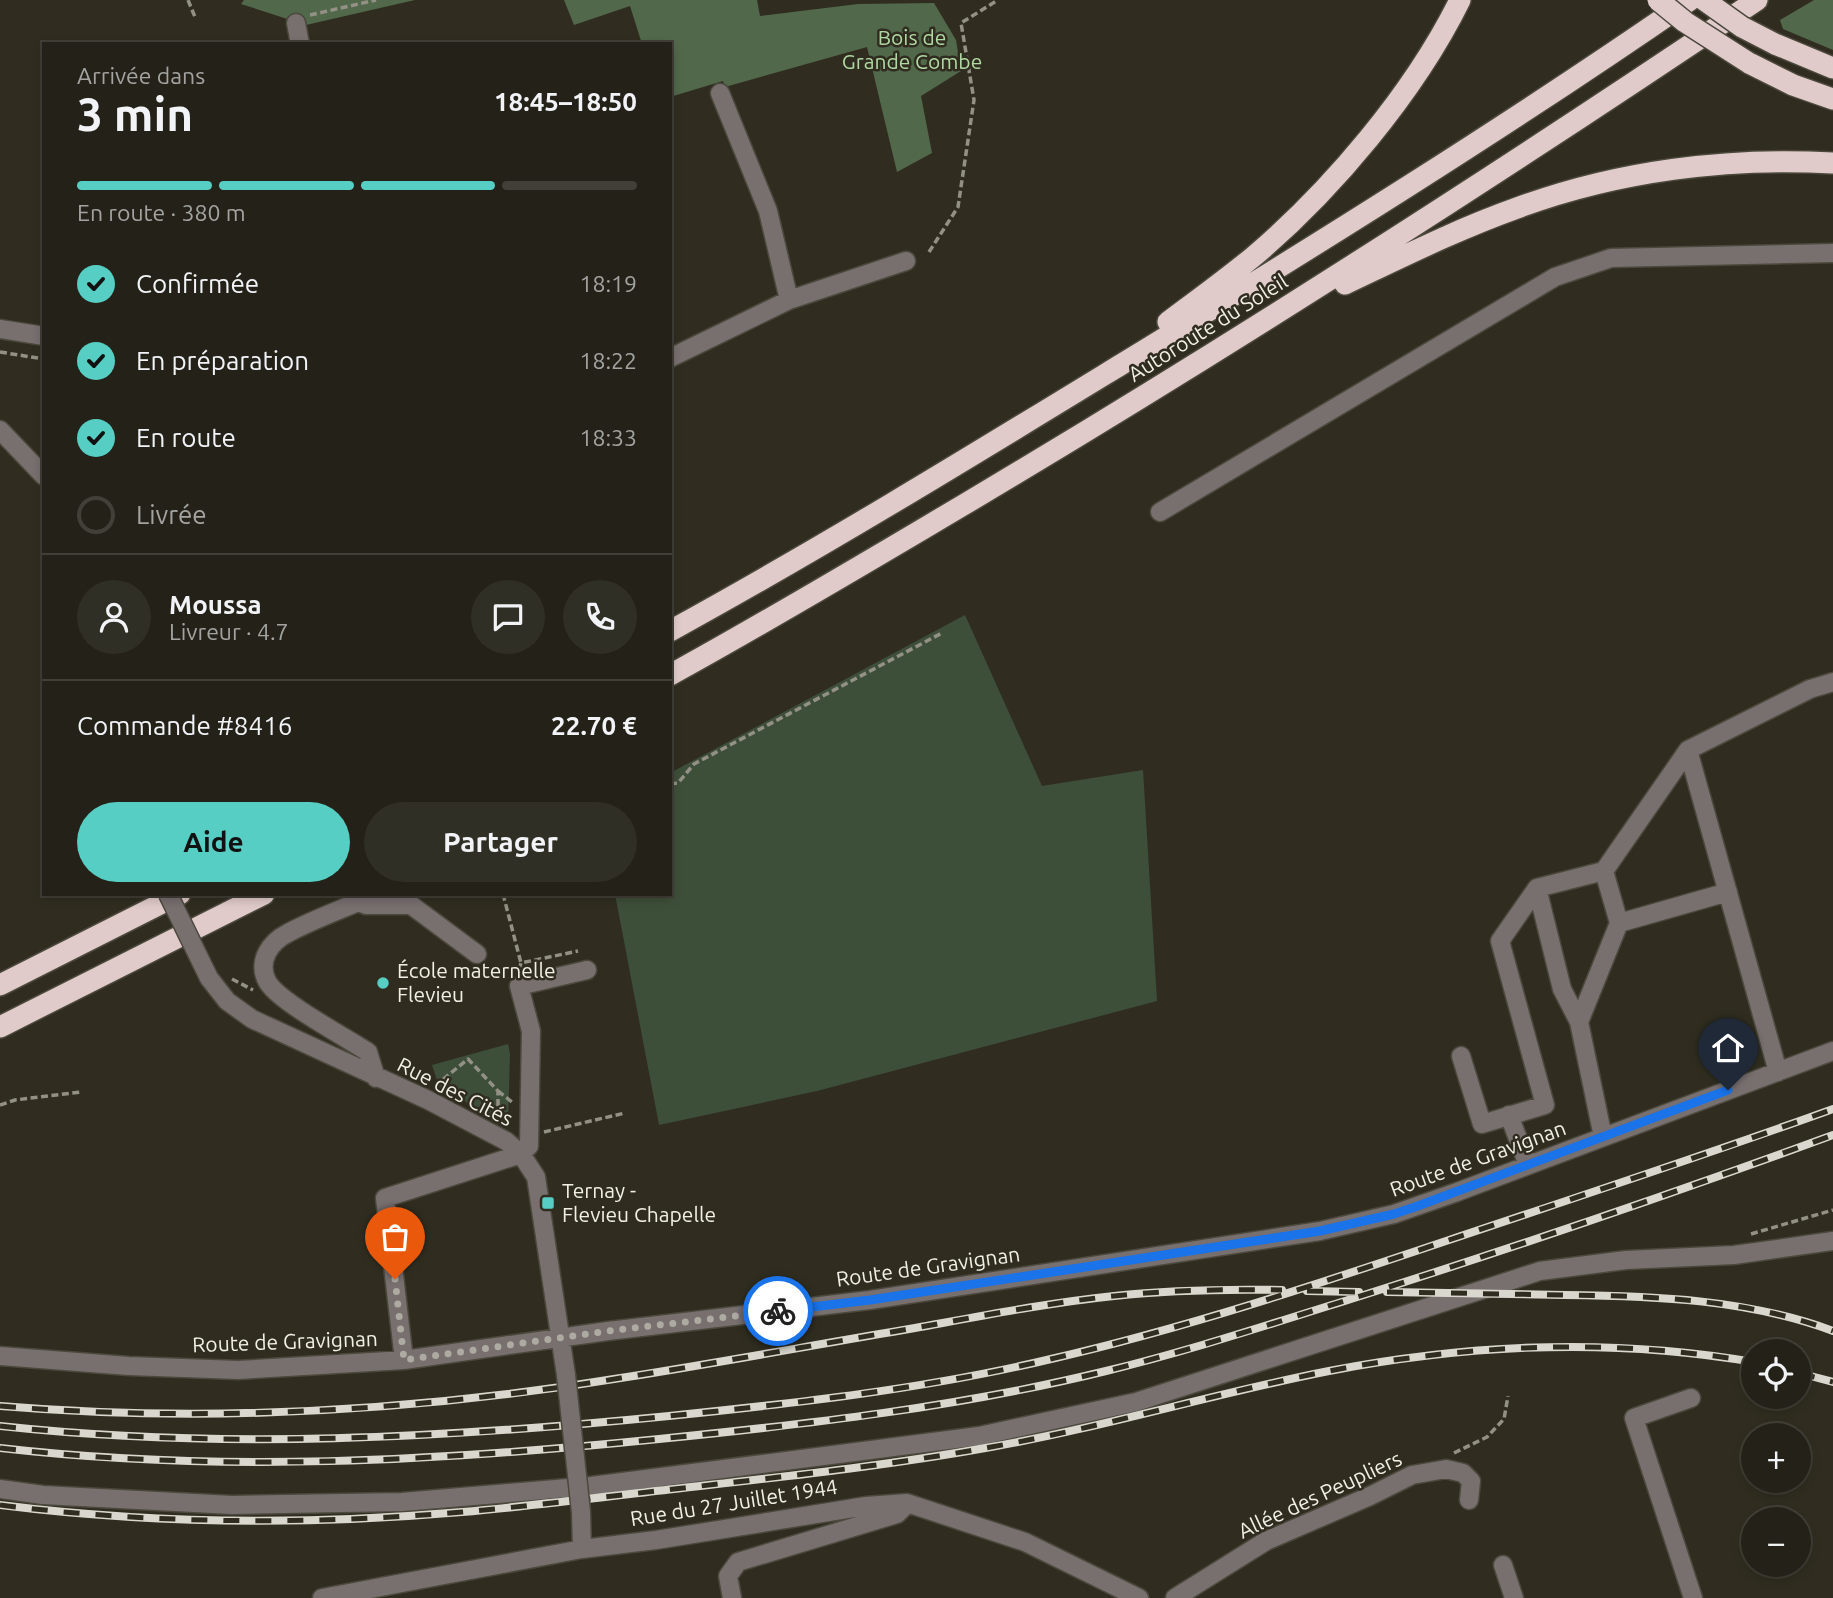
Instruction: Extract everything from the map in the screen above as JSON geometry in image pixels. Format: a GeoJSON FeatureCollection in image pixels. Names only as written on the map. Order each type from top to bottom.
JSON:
{"type":"FeatureCollection","features":[{"type":"Feature","properties":{"kind":"highway"},"geometry":{"type":"LineString","coordinates":[[1088,385],[1252,257],[1292,221],[1330,181],[1399,98],[1429,54],[1460,0]]}},
{"type":"Feature","properties":{"kind":"highway"},"geometry":{"type":"LineString","coordinates":[[1658,0],[1693,28],[1749,63],[1793,85],[1833,99]]}},
{"type":"Feature","properties":{"kind":"highway","name":"Autoroute du Soleil"},"geometry":{"type":"LineString","coordinates":[[672,630],[958,464],[1088,385],[1357,218],[1690,0]]}},
{"type":"Feature","properties":{"kind":"highway"},"geometry":{"type":"LineString","coordinates":[[1704,0],[1742,27],[1833,68]]}},
{"type":"Feature","properties":{"kind":"highway","name":"Autoroute du Soleil"},"geometry":{"type":"LineString","coordinates":[[672,674],[844,576],[1274,316],[1577,121],[1756,0]]}},
{"type":"Feature","properties":{"kind":"highway"},"geometry":{"type":"LineString","coordinates":[[1274,316],[1450,235],[1551,196],[1623,178],[1695,167],[1760,162],[1833,163]]}},
{"type":"Feature","properties":{"kind":"highway"},"geometry":{"type":"LineString","coordinates":[[0,985],[176,896]]}},
{"type":"Feature","properties":{"kind":"highway"},"geometry":{"type":"LineString","coordinates":[[0,1027],[260,896]]}},
{"type":"Feature","properties":{"kind":"street"},"geometry":{"type":"LineString","coordinates":[[296,23],[300,42]]}},
{"type":"Feature","properties":{"kind":"street"},"geometry":{"type":"LineString","coordinates":[[720,93],[768,211],[789,300]]}},
{"type":"Feature","properties":{"kind":"street"},"geometry":{"type":"LineString","coordinates":[[1160,512],[1555,277],[1611,258],[1833,253]]}},
{"type":"Feature","properties":{"kind":"street"},"geometry":{"type":"LineString","coordinates":[[672,357],[789,300],[906,261]]}},
{"type":"Feature","properties":{"kind":"street"},"geometry":{"type":"LineString","coordinates":[[0,329],[42,337]]}},
{"type":"Feature","properties":{"kind":"street"},"geometry":{"type":"LineString","coordinates":[[0,430],[42,474]]}},
{"type":"Feature","properties":{"kind":"street"},"geometry":{"type":"LineString","coordinates":[[1461,1056],[1482,1124],[1545,1105],[1500,941],[1537,888],[1604,871],[1688,750],[1833,675]]}},
{"type":"Feature","properties":{"kind":"street"},"geometry":{"type":"LineString","coordinates":[[1810,689],[1833,682]]}},
{"type":"Feature","properties":{"kind":"street"},"geometry":{"type":"LineString","coordinates":[[1688,750],[1778,1072]]}},
{"type":"Feature","properties":{"kind":"street"},"geometry":{"type":"LineString","coordinates":[[1579,1022],[1619,923],[1604,871]]}},
{"type":"Feature","properties":{"kind":"street"},"geometry":{"type":"LineString","coordinates":[[1537,888],[1562,989],[1579,1022],[1604,1137]]}},
{"type":"Feature","properties":{"kind":"street"},"geometry":{"type":"LineString","coordinates":[[1619,923],[1728,892]]}},
{"type":"Feature","properties":{"kind":"street","name":"Rue des Cités"},"geometry":{"type":"LineString","coordinates":[[169,896],[209,978],[227,1001],[251,1019],[428,1100],[506,1141],[521,1154],[536,1177],[565,1375],[581,1511],[582,1549]]}},
{"type":"Feature","properties":{"kind":"street"},"geometry":{"type":"LineString","coordinates":[[372,896],[286,934],[268,949],[263,966],[268,982],[282,997],[368,1052],[376,1078]]}},
{"type":"Feature","properties":{"kind":"street"},"geometry":{"type":"LineString","coordinates":[[359,902],[366,905],[411,905],[477,954]]}},
{"type":"Feature","properties":{"kind":"street"},"geometry":{"type":"LineString","coordinates":[[404,1360],[385,1198],[521,1154],[529,1146],[531,1031],[519,986],[587,970]]}},
{"type":"Feature","properties":{"kind":"street","name":"Route de Gravignan"},"geometry":{"type":"LineString","coordinates":[[0,1356],[129,1366],[238,1370],[404,1360],[608,1331],[870,1300],[1320,1231],[1394,1214],[1833,1051]]}},
{"type":"Feature","properties":{"kind":"street"},"geometry":{"type":"LineString","coordinates":[[1509,1115],[1528,1165]]}},
{"type":"Feature","properties":{"kind":"street"},"geometry":{"type":"LineString","coordinates":[[0,1489],[43,1495],[232,1505],[402,1502],[592,1486],[979,1436],[1136,1402],[1540,1271],[1626,1260],[1734,1255],[1833,1241]]}},
{"type":"Feature","properties":{"kind":"street"},"geometry":{"type":"LineString","coordinates":[[1692,1398],[1634,1418],[1693,1598]]}},
{"type":"Feature","properties":{"kind":"street","name":"Allée des Peupliers"},"geometry":{"type":"LineString","coordinates":[[1175,1598],[1266,1541],[1412,1475],[1446,1469],[1464,1472],[1471,1481],[1469,1500]]}},
{"type":"Feature","properties":{"kind":"street"},"geometry":{"type":"LineString","coordinates":[[732,1598],[728,1576],[738,1562],[897,1514],[907,1503]]}},
{"type":"Feature","properties":{"kind":"street","name":"Rue du 27 Juillet 1944"},"geometry":{"type":"LineString","coordinates":[[322,1598],[582,1549],[656,1540],[866,1506],[907,1503],[1025,1542],[1139,1598]]}},
{"type":"Feature","properties":{"kind":"street"},"geometry":{"type":"LineString","coordinates":[[1503,1565],[1514,1598]]}},
{"type":"Feature","properties":{"kind":"path"},"geometry":{"type":"LineString","coordinates":[[188,0],[195,17]]}},
{"type":"Feature","properties":{"kind":"path"},"geometry":{"type":"LineString","coordinates":[[296,23],[309,15],[376,0]]}},
{"type":"Feature","properties":{"kind":"path"},"geometry":{"type":"LineString","coordinates":[[929,252],[958,207],[974,100],[961,23],[998,0]]}},
{"type":"Feature","properties":{"kind":"path"},"geometry":{"type":"LineString","coordinates":[[0,352],[42,359]]}},
{"type":"Feature","properties":{"kind":"path"},"geometry":{"type":"LineString","coordinates":[[672,784],[678,783],[694,764],[942,633]]}},
{"type":"Feature","properties":{"kind":"path"},"geometry":{"type":"LineString","coordinates":[[504,896],[521,963]]}},
{"type":"Feature","properties":{"kind":"path"},"geometry":{"type":"LineString","coordinates":[[428,1100],[434,1087],[468,1059],[498,1091],[498,1121],[490,1133]]}},
{"type":"Feature","properties":{"kind":"path"},"geometry":{"type":"LineString","coordinates":[[0,1105],[15,1100],[81,1092]]}},
{"type":"Feature","properties":{"kind":"path"},"geometry":{"type":"LineString","coordinates":[[530,1135],[625,1113]]}},
{"type":"Feature","properties":{"kind":"path"},"geometry":{"type":"LineString","coordinates":[[1748,1234],[1833,1210]]}},
{"type":"Feature","properties":{"kind":"path"},"geometry":{"type":"LineString","coordinates":[[1444,1459],[1487,1437],[1504,1419],[1508,1396]]}},
{"type":"Feature","properties":{"kind":"green space"},"geometry":{"type":"Polygon","coordinates":[[[244,0],[415,0],[306,25],[241,4],[244,0]]]}},
{"type":"Feature","properties":{"kind":"green space","name":"Bois de Grande Combe"},"geometry":{"type":"Polygon","coordinates":[[[564,0],[757,0],[760,16],[858,4],[934,3],[956,40],[961,71],[921,96],[932,153],[897,172],[867,47],[725,87],[723,81],[672,96],[672,42],[641,42],[630,6],[574,25],[564,0]]]}},
{"type":"Feature","properties":{"kind":"green space"},"geometry":{"type":"Polygon","coordinates":[[[1814,0],[1833,0],[1833,50],[1783,29],[1780,20],[1814,0]]]}},
{"type":"Feature","properties":{"kind":"green space"},"geometry":{"type":"Polygon","coordinates":[[[965,615],[1042,786],[1143,770],[1157,1001],[817,1091],[659,1125],[615,896],[672,896],[672,772],[965,615]]]}},
{"type":"Feature","properties":{"kind":"green space"},"geometry":{"type":"Polygon","coordinates":[[[508,1044],[508,1123],[440,1089],[432,1065],[508,1044]]]}},
{"type":"Feature","properties":{"kind":"railway"},"geometry":{"type":"LineString","coordinates":[[0,1426],[167,1438],[418,1435],[585,1424],[717,1411],[861,1394],[957,1379],[1101,1347],[1252,1304],[1641,1176],[1833,1109]]}},
{"type":"Feature","properties":{"kind":"railway"},"geometry":{"type":"LineString","coordinates":[[0,1448],[82,1456],[247,1462],[412,1458],[659,1439],[828,1420],[995,1395],[1106,1371],[1229,1337],[1533,1240],[1833,1135]]}},
{"type":"Feature","properties":{"kind":"railway"},"geometry":{"type":"LineString","coordinates":[[0,1406],[157,1413],[314,1411],[393,1406],[549,1389],[1089,1299],[1177,1291],[1282,1290]]}},
{"type":"Feature","properties":{"kind":"railway"},"geometry":{"type":"LineString","coordinates":[[1307,1291],[1359,1292]]}},
{"type":"Feature","properties":{"kind":"railway"},"geometry":{"type":"LineString","coordinates":[[1387,1292],[1666,1298],[1767,1312],[1833,1331]]}},
{"type":"Feature","properties":{"kind":"railway"},"geometry":{"type":"LineString","coordinates":[[0,1505],[115,1516],[289,1521],[462,1512],[793,1475],[952,1454],[1076,1430],[1329,1371],[1435,1355],[1541,1347],[1594,1347],[1648,1349],[1741,1360]]}},
{"type":"Feature","properties":{"kind":"railway"},"geometry":{"type":"LineString","coordinates":[[1811,1376],[1833,1382]]}},
{"type":"Feature","properties":{"kind":"way so far"},"geometry":{"type":"LineString","coordinates":[[395,1279],[404,1360],[608,1331],[778,1311]]}},
{"type":"Feature","properties":{"kind":"place","name":"École maternelle Flevieu"},"geometry":{"type":"Point","coordinates":[383,983]}},
{"type":"Feature","properties":{"kind":"place","name":"Ternay - Flevieu Chapelle"},"geometry":{"type":"Point","coordinates":[548,1203]}},
{"type":"Feature","properties":{"kind":"route"},"geometry":{"type":"LineString","coordinates":[[778,1311],[870,1300],[1320,1231],[1394,1214],[1728,1090]]}}]}
